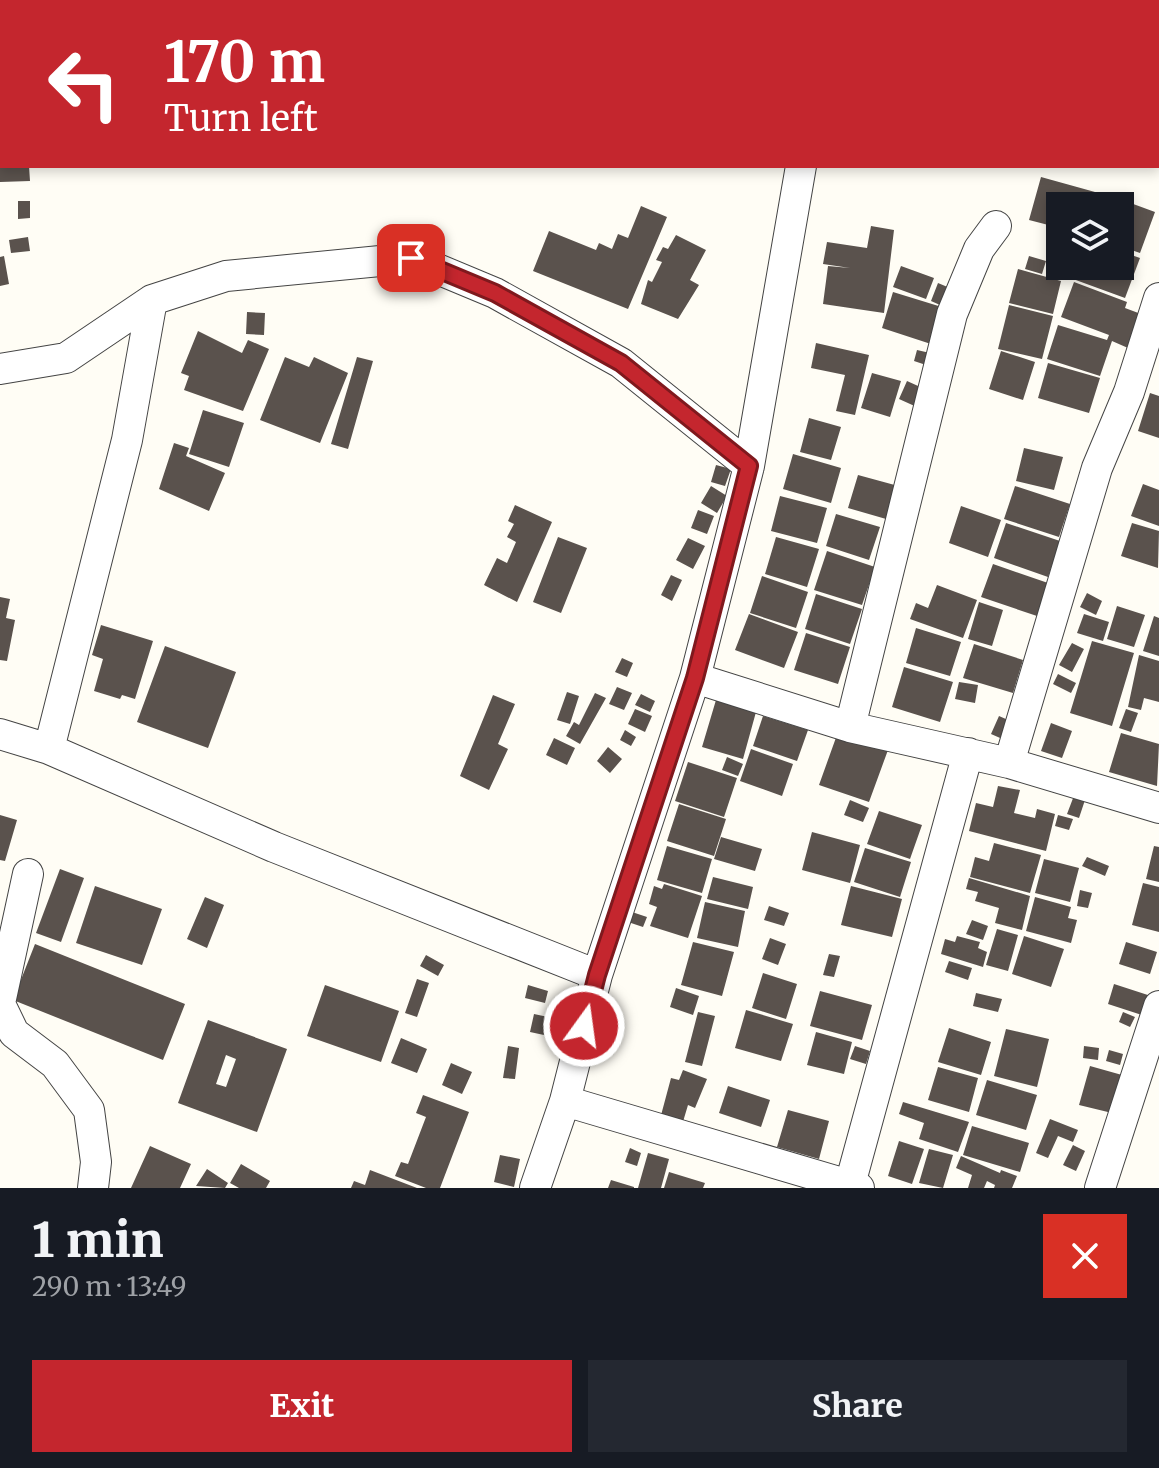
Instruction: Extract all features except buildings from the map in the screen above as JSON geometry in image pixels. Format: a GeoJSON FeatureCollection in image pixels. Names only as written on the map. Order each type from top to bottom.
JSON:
{"type":"FeatureCollection","features":[{"type":"Feature","properties":{"kind":"street"},"geometry":{"type":"LineString","coordinates":[[535,1188],[565,1101],[597,975],[695,678],[749,466],[801,168]]}},
{"type":"Feature","properties":{"kind":"street"},"geometry":{"type":"LineString","coordinates":[[850,727],[952,314],[979,249],[996,226]]}},
{"type":"Feature","properties":{"kind":"street"},"geometry":{"type":"LineString","coordinates":[[0,369],[66,358],[152,300],[226,276],[411,258],[495,293],[621,363],[749,466]]}},
{"type":"Feature","properties":{"kind":"street"},"geometry":{"type":"LineString","coordinates":[[1009,763],[1097,468],[1129,392],[1159,298]]}},
{"type":"Feature","properties":{"kind":"street"},"geometry":{"type":"LineString","coordinates":[[49,749],[127,440],[152,300]]}},
{"type":"Feature","properties":{"kind":"street"},"geometry":{"type":"LineString","coordinates":[[695,678],[850,727],[1009,763],[1159,808]]}},
{"type":"Feature","properties":{"kind":"street"},"geometry":{"type":"LineString","coordinates":[[0,734],[49,749],[157,793],[274,847],[597,975]]}},
{"type":"Feature","properties":{"kind":"street"},"geometry":{"type":"LineString","coordinates":[[565,1101],[852,1187],[968,753]]}},
{"type":"Feature","properties":{"kind":"street"},"geometry":{"type":"LineString","coordinates":[[28,874],[0,1004],[14,1033],[55,1064],[89,1110],[96,1162],[93,1188]]}},
{"type":"Feature","properties":{"kind":"street"},"geometry":{"type":"LineString","coordinates":[[1100,1188],[1159,1006]]}},
{"type":"Feature","properties":{"kind":"route"},"geometry":{"type":"LineString","coordinates":[[411,258],[495,293],[621,363],[749,466],[695,678],[597,975],[584,1026]]}}]}
